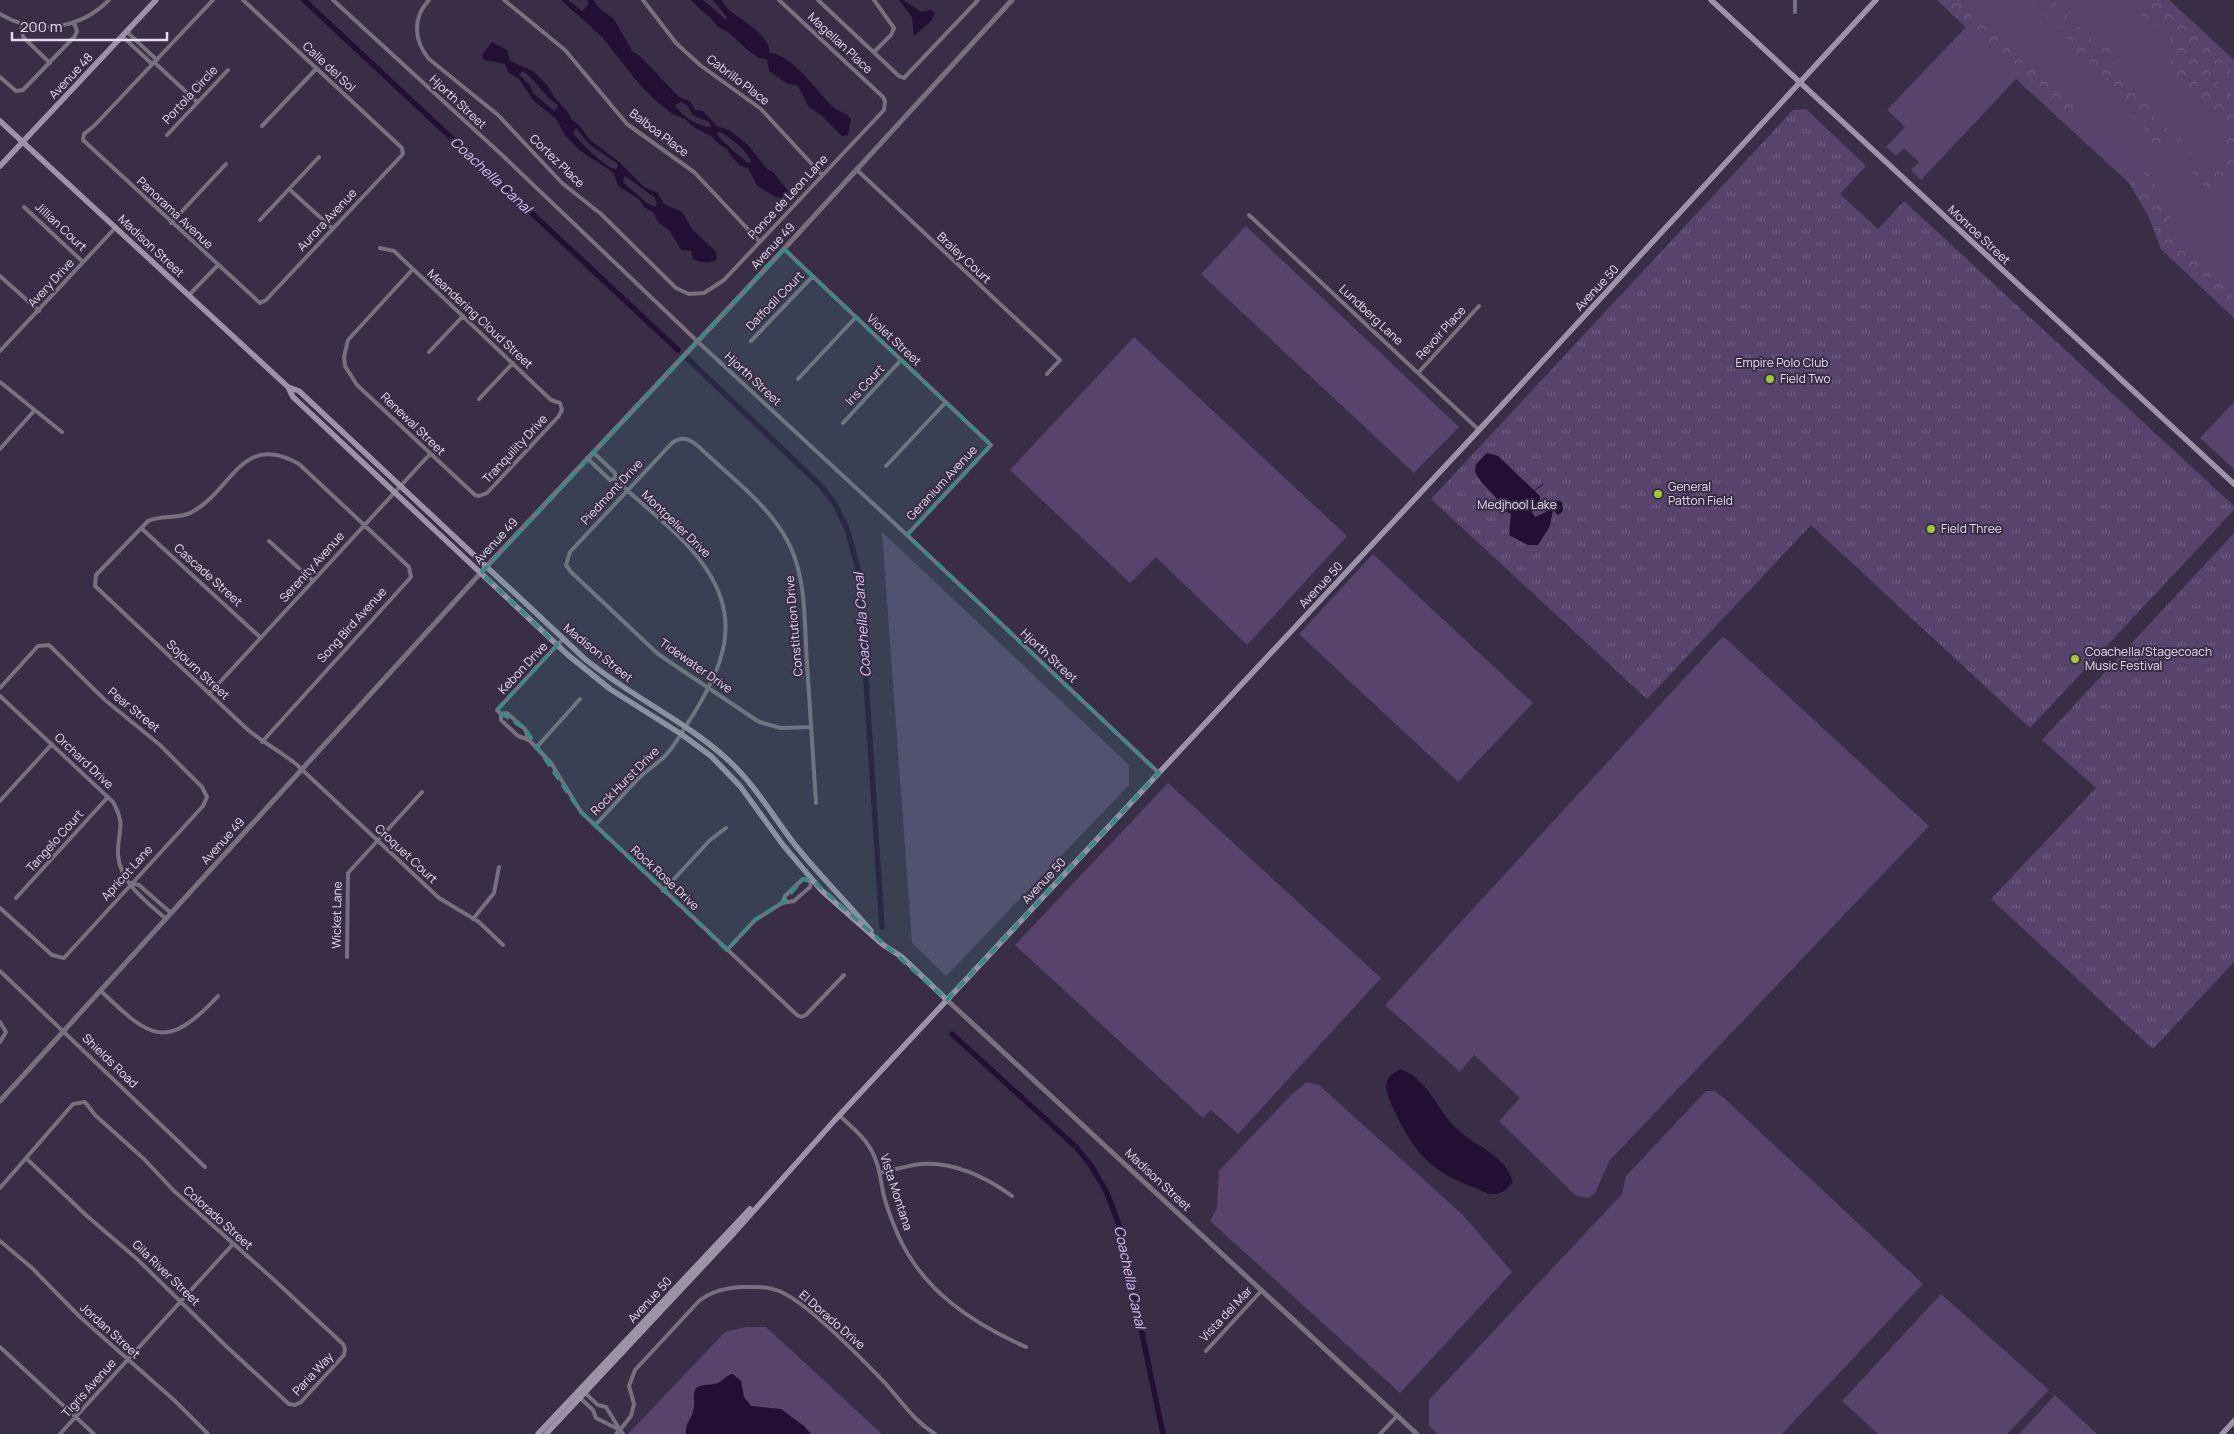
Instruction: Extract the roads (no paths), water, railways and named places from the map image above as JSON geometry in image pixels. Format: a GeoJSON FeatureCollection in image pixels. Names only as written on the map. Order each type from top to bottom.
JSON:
{"type":"FeatureCollection","features":[{"type":"Feature","properties":{"kind":"main road","name":"Avenue 48"},"geometry":{"type":"LineString","coordinates":[[0,166],[156,0]]}},
{"type":"Feature","properties":{"kind":"main road","name":"Monroe Street"},"geometry":{"type":"LineString","coordinates":[[1711,0],[2234,484]]}},
{"type":"Feature","properties":{"kind":"main road","name":"Avenue 50"},"geometry":{"type":"LineString","coordinates":[[538,1434],[583,1391],[734,1233],[839,1115],[1876,0]]}},
{"type":"Feature","properties":{"kind":"main road","name":"Madison Street"},"geometry":{"type":"LineString","coordinates":[[0,121],[288,387],[293,397],[557,645],[610,689],[681,734],[711,756],[732,777],[810,880],[882,944],[902,957],[947,1000]]}},
{"type":"Feature","properties":{"kind":"main road","name":"Madison Street"},"geometry":{"type":"LineString","coordinates":[[288,387],[299,390],[563,639],[608,677],[718,751],[743,775],[799,850],[882,944]]}},
{"type":"Feature","properties":{"kind":"main road","name":"Avenue 50"},"geometry":{"type":"LineString","coordinates":[[546,1434],[578,1396]]}},
{"type":"Feature","properties":{"kind":"main road"},"geometry":{"type":"LineString","coordinates":[[2222,1434],[2234,1421]]}},
{"type":"Feature","properties":{"kind":"street"},"geometry":{"type":"LineString","coordinates":[[0,14],[21,24],[46,27],[74,23],[95,12],[109,0]]}},
{"type":"Feature","properties":{"kind":"street"},"geometry":{"type":"LineString","coordinates":[[154,62],[213,0]]}},
{"type":"Feature","properties":{"kind":"street","name":"Calle del Sol"},"geometry":{"type":"LineString","coordinates":[[243,0],[402,148]]}},
{"type":"Feature","properties":{"kind":"street","name":"Hjorth Street"},"geometry":{"type":"LineString","coordinates":[[333,0],[502,155],[697,341],[908,535],[1159,773]]}},
{"type":"Feature","properties":{"kind":"street","name":"Balboa Place"},"geometry":{"type":"LineString","coordinates":[[504,0],[565,50],[628,124],[694,172],[760,242]]}},
{"type":"Feature","properties":{"kind":"street","name":"Cabrillo Place"},"geometry":{"type":"LineString","coordinates":[[643,0],[676,43],[700,64],[761,109],[822,175]]}},
{"type":"Feature","properties":{"kind":"street","name":"Magellan Place"},"geometry":{"type":"LineString","coordinates":[[779,0],[886,101]]}},
{"type":"Feature","properties":{"kind":"street"},"geometry":{"type":"LineString","coordinates":[[818,0],[899,76],[904,78],[978,0]]}},
{"type":"Feature","properties":{"kind":"street"},"geometry":{"type":"LineString","coordinates":[[874,0],[894,28],[891,35],[874,52]]}},
{"type":"Feature","properties":{"kind":"street","name":"Avenue 49"},"geometry":{"type":"LineString","coordinates":[[0,1101],[480,573],[784,249],[1012,0]]}},
{"type":"Feature","properties":{"kind":"street"},"geometry":{"type":"LineString","coordinates":[[1795,0],[1795,12]]}},
{"type":"Feature","properties":{"kind":"street","name":"Cortez Place"},"geometry":{"type":"LineString","coordinates":[[426,1],[418,19],[416,32],[422,50],[429,59],[498,115],[550,171],[601,214],[665,279],[683,293],[694,294]]}},
{"type":"Feature","properties":{"kind":"street"},"geometry":{"type":"LineString","coordinates":[[0,77],[20,92],[26,88],[75,36],[74,23]]}},
{"type":"Feature","properties":{"kind":"street"},"geometry":{"type":"LineString","coordinates":[[21,24],[23,37],[50,62]]}},
{"type":"Feature","properties":{"kind":"street"},"geometry":{"type":"LineString","coordinates":[[124,34],[197,102]]}},
{"type":"Feature","properties":{"kind":"street","name":"Panorama Avenue"},"geometry":{"type":"LineString","coordinates":[[154,62],[84,134],[83,140],[170,223],[260,303]]}},
{"type":"Feature","properties":{"kind":"street"},"geometry":{"type":"LineString","coordinates":[[262,126],[316,69]]}},
{"type":"Feature","properties":{"kind":"street","name":"Portola Circle"},"geometry":{"type":"LineString","coordinates":[[167,134],[228,70]]}},
{"type":"Feature","properties":{"kind":"street","name":"Ponce de Leon Lane"},"geometry":{"type":"LineString","coordinates":[[694,294],[704,294],[719,284],[884,110],[886,101]]}},
{"type":"Feature","properties":{"kind":"street","name":"Aurora Avenue"},"geometry":{"type":"LineString","coordinates":[[260,303],[266,300],[398,160],[402,154],[402,148]]}},
{"type":"Feature","properties":{"kind":"street"},"geometry":{"type":"LineString","coordinates":[[260,220],[319,157]]}},
{"type":"Feature","properties":{"kind":"street"},"geometry":{"type":"LineString","coordinates":[[170,223],[226,164]]}},
{"type":"Feature","properties":{"kind":"street","name":"Braley Court"},"geometry":{"type":"LineString","coordinates":[[856,169],[1060,360],[1047,374]]}},
{"type":"Feature","properties":{"kind":"street"},"geometry":{"type":"LineString","coordinates":[[289,189],[332,228]]}},
{"type":"Feature","properties":{"kind":"street","name":"Jillian Court"},"geometry":{"type":"LineString","coordinates":[[24,206],[83,262]]}},
{"type":"Feature","properties":{"kind":"street","name":"Lundberg Lane"},"geometry":{"type":"LineString","coordinates":[[1249,215],[1478,430]]}},
{"type":"Feature","properties":{"kind":"street","name":"Avery Drive"},"geometry":{"type":"LineString","coordinates":[[0,351],[116,227]]}},
{"type":"Feature","properties":{"kind":"street","name":"Meandering Cloud Street"},"geometry":{"type":"LineString","coordinates":[[380,248],[394,251],[551,400],[560,403],[562,410]]}},
{"type":"Feature","properties":{"kind":"street","name":"Violet Street"},"geometry":{"type":"LineString","coordinates":[[784,249],[990,445]]}},
{"type":"Feature","properties":{"kind":"street"},"geometry":{"type":"LineString","coordinates":[[189,295],[218,265]]}},
{"type":"Feature","properties":{"kind":"street","name":"Renewal Street"},"geometry":{"type":"LineString","coordinates":[[413,269],[348,340],[344,357],[345,366],[357,385],[475,495],[479,496]]}},
{"type":"Feature","properties":{"kind":"street"},"geometry":{"type":"LineString","coordinates":[[0,276],[39,311]]}},
{"type":"Feature","properties":{"kind":"street","name":"Daffodil Court"},"geometry":{"type":"LineString","coordinates":[[751,341],[813,276]]}},
{"type":"Feature","properties":{"kind":"street","name":"Revoir Place"},"geometry":{"type":"LineString","coordinates":[[1418,373],[1479,306]]}},
{"type":"Feature","properties":{"kind":"street"},"geometry":{"type":"LineString","coordinates":[[429,352],[463,316]]}},
{"type":"Feature","properties":{"kind":"street"},"geometry":{"type":"LineString","coordinates":[[798,379],[856,317]]}},
{"type":"Feature","properties":{"kind":"street","name":"Iris Court"},"geometry":{"type":"LineString","coordinates":[[843,422],[901,360]]}},
{"type":"Feature","properties":{"kind":"street"},"geometry":{"type":"LineString","coordinates":[[479,399],[513,363]]}},
{"type":"Feature","properties":{"kind":"street"},"geometry":{"type":"LineString","coordinates":[[0,382],[62,432]]}},
{"type":"Feature","properties":{"kind":"street"},"geometry":{"type":"LineString","coordinates":[[886,466],[946,402]]}},
{"type":"Feature","properties":{"kind":"street","name":"Tranquility Drive"},"geometry":{"type":"LineString","coordinates":[[479,496],[487,494],[562,410]]}},
{"type":"Feature","properties":{"kind":"street"},"geometry":{"type":"LineString","coordinates":[[0,449],[34,411]]}},
{"type":"Feature","properties":{"kind":"street","name":"Piedmont Drive"},"geometry":{"type":"LineString","coordinates":[[566,565],[570,552],[672,443],[679,438]]}},
{"type":"Feature","properties":{"kind":"street","name":"Constitution Drive"},"geometry":{"type":"LineString","coordinates":[[679,438],[686,438],[698,446],[766,511],[786,538],[796,557],[802,594],[816,804]]}},
{"type":"Feature","properties":{"kind":"street","name":"Geranium Avenue"},"geometry":{"type":"LineString","coordinates":[[908,535],[990,445]]}},
{"type":"Feature","properties":{"kind":"street","name":"Montpelier Drive"},"geometry":{"type":"LineString","coordinates":[[593,452],[615,473],[616,479],[628,491],[696,554],[718,590],[726,636],[723,655],[716,676],[685,727]]}},
{"type":"Feature","properties":{"kind":"street","name":"Song Bird Avenue"},"geometry":{"type":"LineString","coordinates":[[141,528],[157,517],[191,513],[201,507],[241,464],[256,456],[269,454],[289,459],[299,464],[409,567],[410,577],[262,742]]}},
{"type":"Feature","properties":{"kind":"street","name":"Serenity Avenue"},"geometry":{"type":"LineString","coordinates":[[209,694],[430,454]]}},
{"type":"Feature","properties":{"kind":"street","name":"Montpelier Drive"},"geometry":{"type":"LineString","coordinates":[[587,458],[610,480],[616,479]]}},
{"type":"Feature","properties":{"kind":"street"},"geometry":{"type":"LineString","coordinates":[[601,472],[607,465]]}},
{"type":"Feature","properties":{"kind":"street","name":"Sojourn Street"},"geometry":{"type":"LineString","coordinates":[[141,528],[96,576],[94,586],[262,742],[281,752],[302,769]]}},
{"type":"Feature","properties":{"kind":"street","name":"Cascade Street"},"geometry":{"type":"LineString","coordinates":[[141,528],[261,638]]}},
{"type":"Feature","properties":{"kind":"street"},"geometry":{"type":"LineString","coordinates":[[269,541],[313,581]]}},
{"type":"Feature","properties":{"kind":"street","name":"Tidewater Drive"},"geometry":{"type":"LineString","coordinates":[[566,565],[571,572],[658,654],[758,722],[782,728],[811,727]]}},
{"type":"Feature","properties":{"kind":"street","name":"Kebon Drive"},"geometry":{"type":"LineString","coordinates":[[499,712],[563,639]]}},
{"type":"Feature","properties":{"kind":"street","name":"Pear Street"},"geometry":{"type":"LineString","coordinates":[[0,688],[38,646],[44,644],[55,650],[101,696],[154,739],[202,788],[207,797]]}},
{"type":"Feature","properties":{"kind":"street","name":"Orchard Drive"},"geometry":{"type":"LineString","coordinates":[[0,696],[108,797],[116,808],[122,823],[119,860],[122,871],[134,891],[166,919]]}},
{"type":"Feature","properties":{"kind":"street"},"geometry":{"type":"LineString","coordinates":[[536,748],[580,699]]}},
{"type":"Feature","properties":{"kind":"street","name":"Rock Rose Drive"},"geometry":{"type":"LineString","coordinates":[[529,740],[518,736],[501,720],[499,712],[507,713],[525,729],[529,740],[551,763],[581,812],[801,1017],[806,1015],[844,975]]}},
{"type":"Feature","properties":{"kind":"street","name":"Rock Hurst Drive"},"geometry":{"type":"LineString","coordinates":[[595,825],[640,778],[666,755],[685,727]]}},
{"type":"Feature","properties":{"kind":"street"},"geometry":{"type":"LineString","coordinates":[[0,801],[52,744]]}},
{"type":"Feature","properties":{"kind":"street","name":"Croquet Court"},"geometry":{"type":"LineString","coordinates":[[302,769],[377,842],[439,898],[473,919],[503,944]]}},
{"type":"Feature","properties":{"kind":"street"},"geometry":{"type":"LineString","coordinates":[[377,842],[422,792]]}},
{"type":"Feature","properties":{"kind":"street","name":"Tangelo Court"},"geometry":{"type":"LineString","coordinates":[[16,898],[108,797]]}},
{"type":"Feature","properties":{"kind":"street","name":"Apricot Lane"},"geometry":{"type":"LineString","coordinates":[[0,908],[58,958],[64,958],[203,806],[207,797]]}},
{"type":"Feature","properties":{"kind":"street"},"geometry":{"type":"LineString","coordinates":[[663,890],[710,840],[726,828]]}},
{"type":"Feature","properties":{"kind":"street","name":"Wicket Lane"},"geometry":{"type":"LineString","coordinates":[[346,957],[348,873],[377,842]]}},
{"type":"Feature","properties":{"kind":"street"},"geometry":{"type":"LineString","coordinates":[[473,919],[494,893],[498,867]]}},
{"type":"Feature","properties":{"kind":"street"},"geometry":{"type":"LineString","coordinates":[[727,950],[754,920],[782,903],[791,903],[801,895],[810,886],[810,880],[803,879],[785,896],[782,903]]}},
{"type":"Feature","properties":{"kind":"street"},"geometry":{"type":"LineString","coordinates":[[131,884],[139,885],[171,913]]}},
{"type":"Feature","properties":{"kind":"street"},"geometry":{"type":"LineString","coordinates":[[794,888],[801,895]]}},
{"type":"Feature","properties":{"kind":"street","name":"Shields Road"},"geometry":{"type":"LineString","coordinates":[[0,971],[205,1167]]}},
{"type":"Feature","properties":{"kind":"street"},"geometry":{"type":"LineString","coordinates":[[101,991],[134,1022],[149,1030],[162,1032],[180,1030],[197,1018],[218,996]]}},
{"type":"Feature","properties":{"kind":"street","name":"Madison Street"},"geometry":{"type":"LineString","coordinates":[[947,1000],[1417,1434]]}},
{"type":"Feature","properties":{"kind":"street"},"geometry":{"type":"LineString","coordinates":[[0,1022],[6,1032],[0,1042]]}},
{"type":"Feature","properties":{"kind":"street","name":"Colorado Street"},"geometry":{"type":"LineString","coordinates":[[27,1159],[73,1104],[85,1102],[95,1115],[144,1159],[179,1196],[296,1299],[345,1349]]}},
{"type":"Feature","properties":{"kind":"street","name":"Vista Montana"},"geometry":{"type":"LineString","coordinates":[[839,1115],[868,1144],[880,1173],[884,1193],[898,1234],[928,1280],[946,1299],[973,1320],[1026,1347]]}},
{"type":"Feature","properties":{"kind":"street"},"geometry":{"type":"LineString","coordinates":[[1,1185],[27,1159]]}},
{"type":"Feature","properties":{"kind":"street","name":"Gila River Street"},"geometry":{"type":"LineString","coordinates":[[27,1159],[87,1216],[131,1253],[180,1302],[289,1404]]}},
{"type":"Feature","properties":{"kind":"street"},"geometry":{"type":"LineString","coordinates":[[880,1173],[922,1164],[945,1166],[991,1181],[1012,1196]]}},
{"type":"Feature","properties":{"kind":"street","name":"Jordan Street"},"geometry":{"type":"LineString","coordinates":[[0,1241],[32,1268],[80,1317],[208,1434]]}},
{"type":"Feature","properties":{"kind":"street","name":"Tigris Avenue"},"geometry":{"type":"LineString","coordinates":[[60,1434],[233,1244]]}},
{"type":"Feature","properties":{"kind":"street","name":"El Dorado Drive"},"geometry":{"type":"LineString","coordinates":[[619,1433],[631,1416],[634,1404],[629,1386],[635,1370],[699,1301],[708,1294],[718,1290],[758,1286],[778,1290],[793,1298],[863,1360],[918,1423],[935,1434]]}},
{"type":"Feature","properties":{"kind":"street","name":"Vista del Mar"},"geometry":{"type":"LineString","coordinates":[[1206,1351],[1262,1290]]}},
{"type":"Feature","properties":{"kind":"street"},"geometry":{"type":"LineString","coordinates":[[0,1346],[94,1434]]}},
{"type":"Feature","properties":{"kind":"street","name":"Paria Way"},"geometry":{"type":"LineString","coordinates":[[289,1404],[295,1405],[301,1402],[341,1358],[345,1349]]}},
{"type":"Feature","properties":{"kind":"street"},"geometry":{"type":"LineString","coordinates":[[583,1391],[598,1405],[606,1407],[619,1433]]}},
{"type":"Feature","properties":{"kind":"street"},"geometry":{"type":"LineString","coordinates":[[578,1396],[593,1410],[596,1418],[619,1433]]}},
{"type":"Feature","properties":{"kind":"street"},"geometry":{"type":"LineString","coordinates":[[1380,1434],[1397,1416]]}},
{"type":"Feature","properties":{"kind":"waterway","name":"Coachella Canal"},"geometry":{"type":"LineString","coordinates":[[304,0],[678,350]]}},
{"type":"Feature","properties":{"kind":"waterway","name":"Coachella Canal"},"geometry":{"type":"LineString","coordinates":[[688,359],[821,486],[835,504],[847,529],[859,572],[882,927]]}},
{"type":"Feature","properties":{"kind":"waterway"},"geometry":{"type":"LineString","coordinates":[[1534,491],[1543,484]]}},
{"type":"Feature","properties":{"kind":"waterway","name":"Coachella Canal"},"geometry":{"type":"LineString","coordinates":[[952,1034],[1076,1147],[1092,1167],[1107,1193],[1120,1228],[1163,1434]]}},
{"type":"Feature","properties":{"kind":"place","name":"Field Two"},"geometry":{"type":"Point","coordinates":[1770,379]}},
{"type":"Feature","properties":{"kind":"place","name":"General Patton Field"},"geometry":{"type":"Point","coordinates":[1658,494]}},
{"type":"Feature","properties":{"kind":"place","name":"Field Three"},"geometry":{"type":"Point","coordinates":[1931,529]}},
{"type":"Feature","properties":{"kind":"place","name":"Coachella/Stagecoach Music Festival"},"geometry":{"type":"Point","coordinates":[2075,659]}},
{"type":"Feature","properties":{"kind":"park label","name":"Empire Polo Club"},"geometry":{"type":"Point","coordinates":[1782,363]}},
{"type":"Feature","properties":{"kind":"park label","name":"Medjhool Lake"},"geometry":{"type":"Point","coordinates":[1517,505]}}]}
